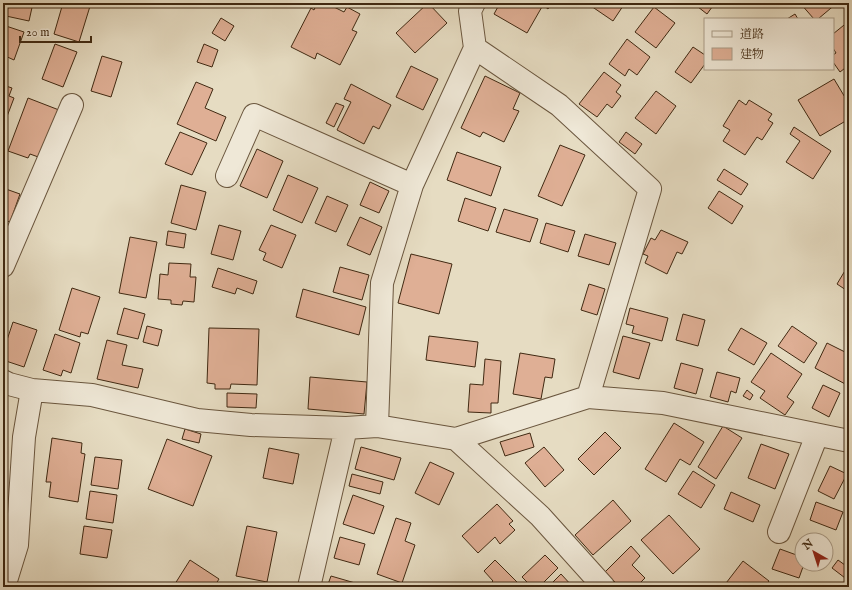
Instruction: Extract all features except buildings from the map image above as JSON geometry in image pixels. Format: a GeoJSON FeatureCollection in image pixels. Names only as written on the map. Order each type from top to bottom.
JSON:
{"type":"FeatureCollection","features":[{"type":"Feature","properties":{"kind":"street"},"geometry":{"type":"LineString","coordinates":[[377,426],[382,283],[412,185],[475,48],[469,6]]}},
{"type":"Feature","properties":{"kind":"street"},"geometry":{"type":"LineString","coordinates":[[475,48],[559,105],[650,189],[588,397]]}},
{"type":"Feature","properties":{"kind":"street"},"geometry":{"type":"LineString","coordinates":[[3,266],[72,105]]}},
{"type":"Feature","properties":{"kind":"street"},"geometry":{"type":"LineString","coordinates":[[227,176],[254,115],[412,185]]}},
{"type":"Feature","properties":{"kind":"street"},"geometry":{"type":"LineString","coordinates":[[3,381],[32,390],[92,395],[198,420],[251,425],[346,428],[377,426],[456,439],[588,397],[663,403],[849,441]]}},
{"type":"Feature","properties":{"kind":"street"},"geometry":{"type":"LineString","coordinates":[[4,587],[17,544],[24,437],[32,390]]}},
{"type":"Feature","properties":{"kind":"street"},"geometry":{"type":"LineString","coordinates":[[310,587],[346,428]]}},
{"type":"Feature","properties":{"kind":"street"},"geometry":{"type":"LineString","coordinates":[[779,532],[817,435]]}},
{"type":"Feature","properties":{"kind":"street"},"geometry":{"type":"LineString","coordinates":[[456,439],[540,516],[604,587]]}}]}
